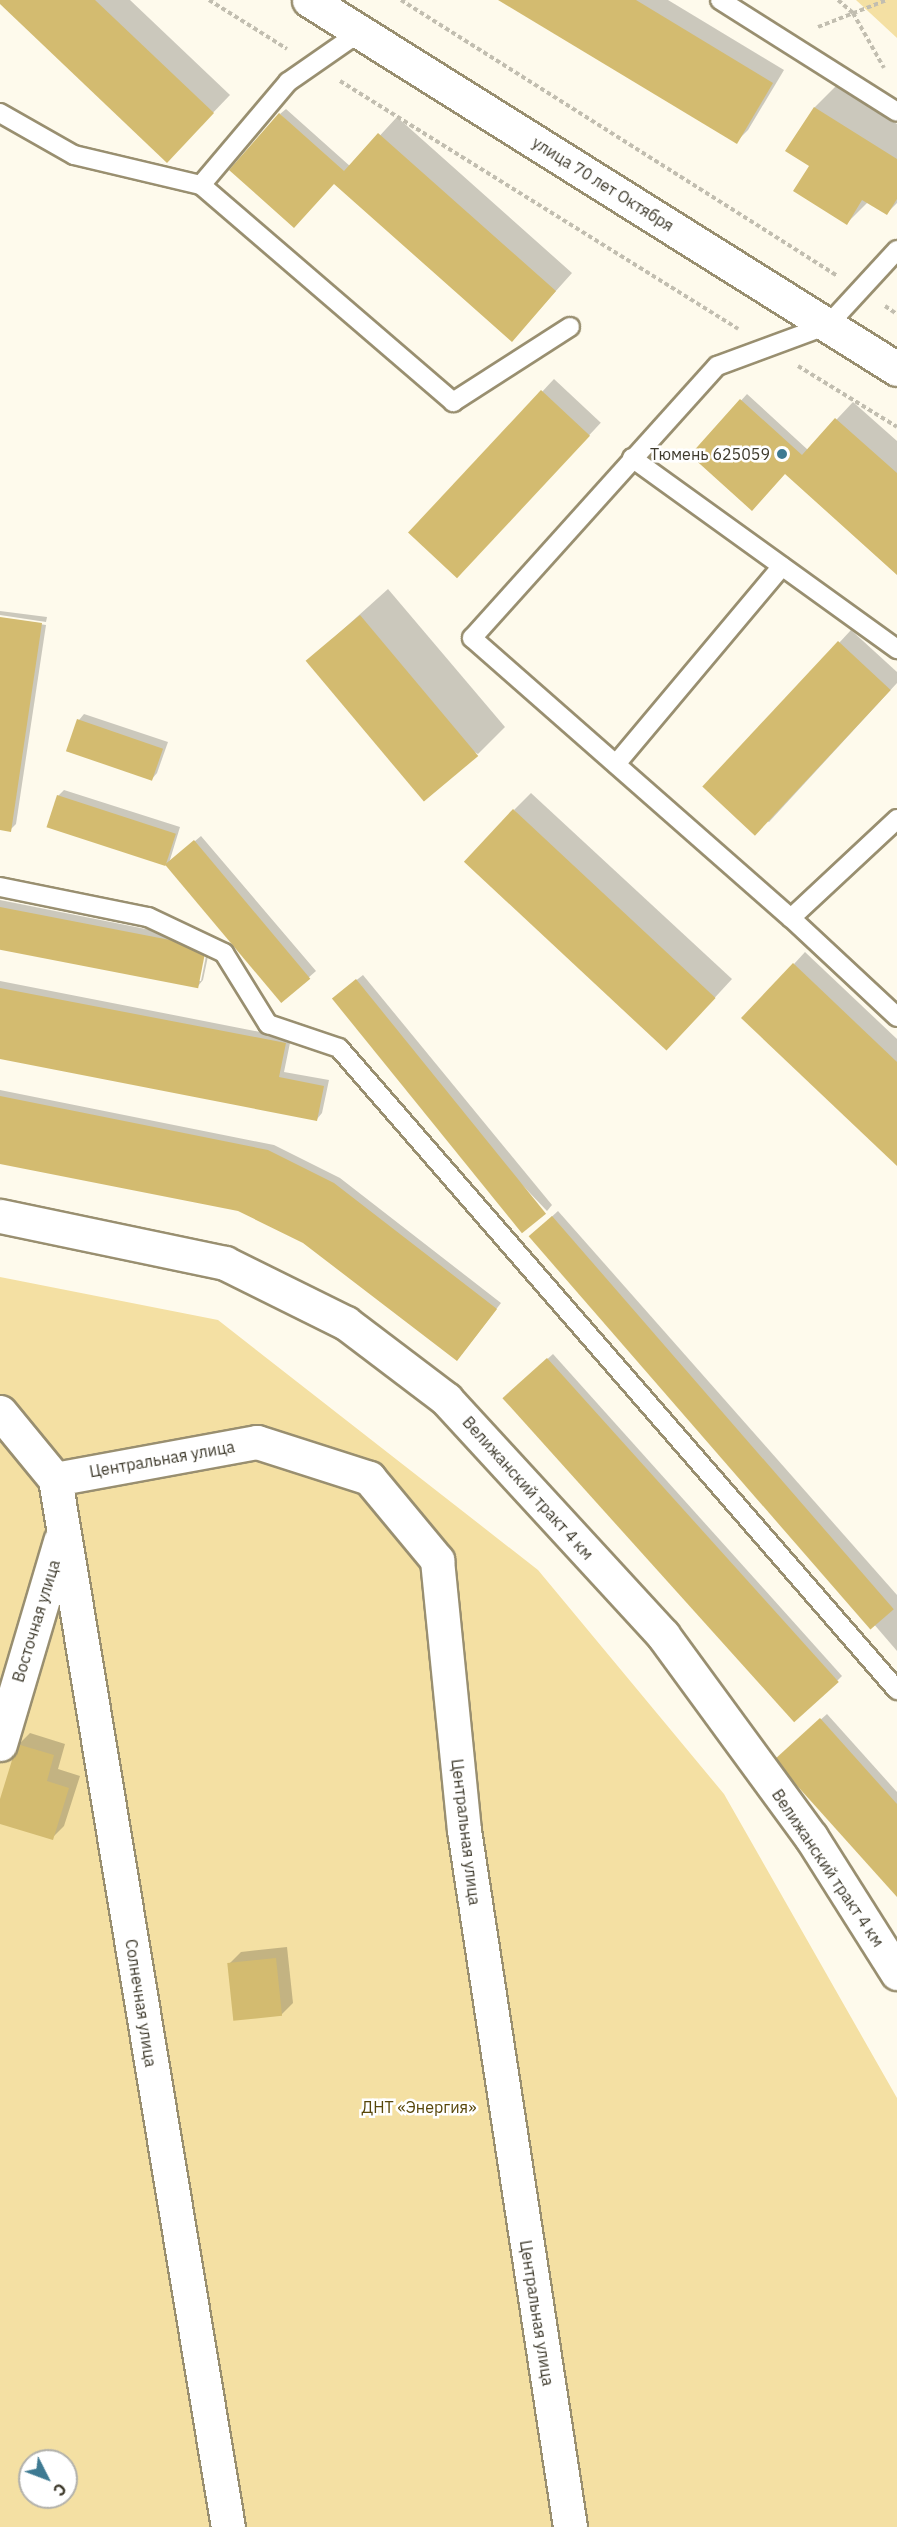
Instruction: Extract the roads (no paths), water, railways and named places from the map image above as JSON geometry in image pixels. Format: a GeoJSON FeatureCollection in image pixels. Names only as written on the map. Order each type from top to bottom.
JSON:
{"type":"FeatureCollection","features":[{"type":"Feature","properties":{"kind":"street","name":"улица 70 лет Октября"},"geometry":{"type":"LineString","coordinates":[[309,0],[897,369]]}},
{"type":"Feature","properties":{"kind":"street","name":"Велижанский тракт 4 км"},"geometry":{"type":"LineString","coordinates":[[0,1216],[225,1263],[346,1323],[446,1399],[663,1635],[811,1837],[897,1973]]}},
{"type":"Feature","properties":{"kind":"street"},"geometry":{"type":"LineString","coordinates":[[0,1412],[55,1479]]}},
{"type":"Feature","properties":{"kind":"street","name":"Центральная улица"},"geometry":{"type":"LineString","coordinates":[[55,1479],[257,1442],[369,1478],[437,1560],[464,1830],[570,2527]]}},
{"type":"Feature","properties":{"kind":"street","name":"Солнечная улица"},"geometry":{"type":"LineString","coordinates":[[55,1479],[228,2527]]}},
{"type":"Feature","properties":{"kind":"street","name":"Восточная улица"},"geometry":{"type":"LineString","coordinates":[[0,1744],[63,1533]]}},
{"type":"Feature","properties":{"kind":"lane"},"geometry":{"type":"LineString","coordinates":[[720,0],[897,112]]}},
{"type":"Feature","properties":{"kind":"lane"},"geometry":{"type":"LineString","coordinates":[[201,185],[288,82],[360,32]]}},
{"type":"Feature","properties":{"kind":"lane"},"geometry":{"type":"LineString","coordinates":[[0,113],[74,155],[201,185],[453,402],[570,327]]}},
{"type":"Feature","properties":{"kind":"lane"},"geometry":{"type":"LineString","coordinates":[[897,250],[828,325],[717,366],[472,638],[791,918],[897,1017]]}},
{"type":"Feature","properties":{"kind":"lane"},"geometry":{"type":"LineString","coordinates":[[632,458],[897,649]]}},
{"type":"Feature","properties":{"kind":"lane"},"geometry":{"type":"LineString","coordinates":[[616,764],[782,566]]}},
{"type":"Feature","properties":{"kind":"lane"},"geometry":{"type":"LineString","coordinates":[[791,918],[897,819]]}},
{"type":"Feature","properties":{"kind":"lane"},"geometry":{"type":"LineString","coordinates":[[0,887],[148,917],[224,952],[268,1024],[339,1048],[897,1690]]}},
{"type":"Feature","properties":{"kind":"place","name":"Тюмень 625059"},"geometry":{"type":"Point","coordinates":[782,454]}},
{"type":"Feature","properties":{"kind":"park label","name":"ДНТ «Энергия»"},"geometry":{"type":"Point","coordinates":[419,2107]}}]}
